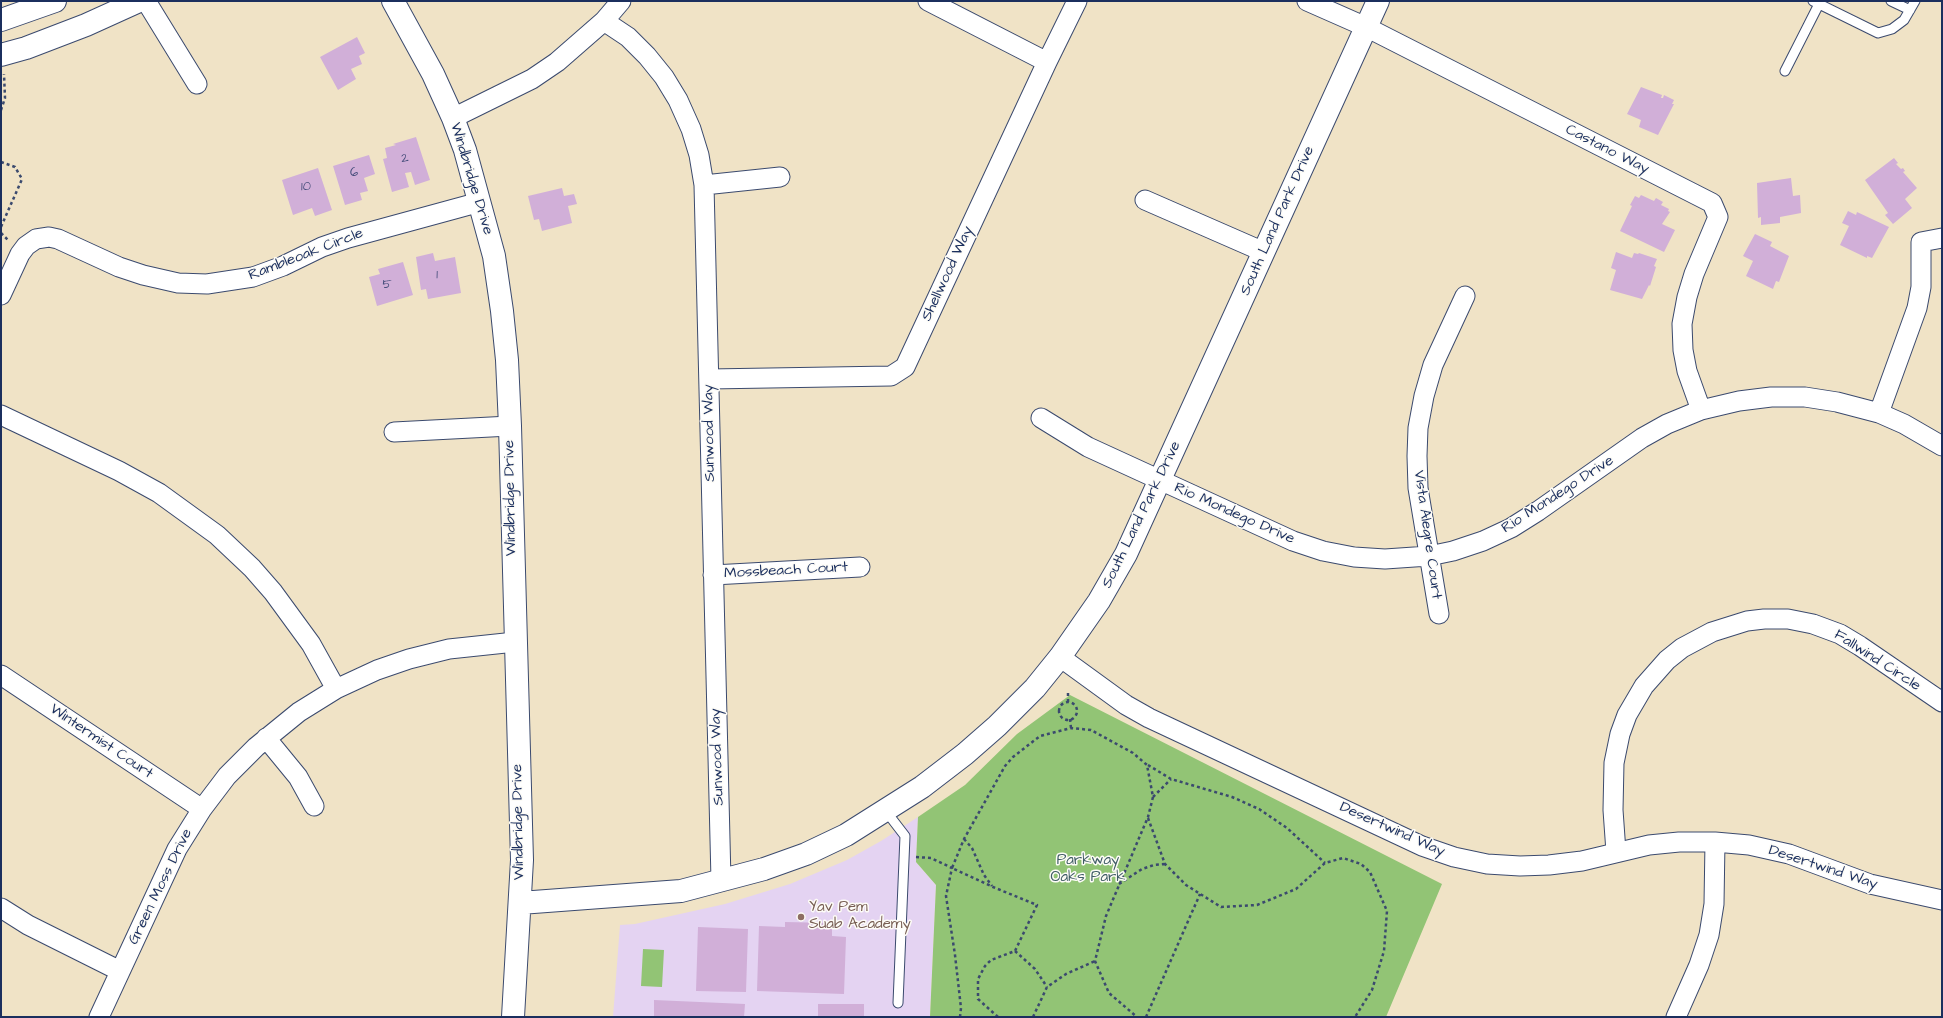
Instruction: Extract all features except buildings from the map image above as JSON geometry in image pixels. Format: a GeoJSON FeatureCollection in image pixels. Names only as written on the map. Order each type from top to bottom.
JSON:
{"type":"FeatureCollection","features":[{"type":"Feature","properties":{"kind":"street"},"geometry":{"type":"LineString","coordinates":[[1,20],[55,1]]}},
{"type":"Feature","properties":{"kind":"street"},"geometry":{"type":"LineString","coordinates":[[2,54],[26,48],[86,25],[139,1]]}},
{"type":"Feature","properties":{"kind":"street"},"geometry":{"type":"LineString","coordinates":[[146,1],[197,84]]}},
{"type":"Feature","properties":{"kind":"street","name":"Windbridge Drive"},"geometry":{"type":"LineString","coordinates":[[393,1],[433,74],[453,118],[465,150],[494,256],[502,311],[507,360],[510,426],[522,860],[513,1017]]}},
{"type":"Feature","properties":{"kind":"street"},"geometry":{"type":"LineString","coordinates":[[453,118],[532,79],[557,62],[604,21],[621,1]]}},
{"type":"Feature","properties":{"kind":"street"},"geometry":{"type":"LineString","coordinates":[[928,1],[1047,62]]}},
{"type":"Feature","properties":{"kind":"street","name":"Shellwood Way"},"geometry":{"type":"LineString","coordinates":[[709,379],[891,376],[905,366],[1047,62],[1078,1]]}},
{"type":"Feature","properties":{"kind":"street","name":"Castano Way"},"geometry":{"type":"LineString","coordinates":[[1307,1],[1366,27],[1712,203],[1718,217],[1686,297],[1682,324],[1683,350],[1687,371],[1701,410]]}},
{"type":"Feature","properties":{"kind":"street","name":"South Land Park Drive"},"geometry":{"type":"LineString","coordinates":[[520,903],[656,894],[682,890],[775,866],[806,854],[846,835],[922,787],[983,738],[1035,688],[1060,657],[1099,601],[1126,554],[1378,1]]}},
{"type":"Feature","properties":{"kind":"street","name":"Sunwood Way"},"geometry":{"type":"LineString","coordinates":[[604,21],[628,37],[647,56],[664,77],[678,100],[691,129],[699,155],[704,185],[721,880]]}},
{"type":"Feature","properties":{"kind":"street"},"geometry":{"type":"LineString","coordinates":[[704,185],[780,177]]}},
{"type":"Feature","properties":{"kind":"street"},"geometry":{"type":"LineString","coordinates":[[1145,200],[1264,252]]}},
{"type":"Feature","properties":{"kind":"street","name":"Rambleoak Circle"},"geometry":{"type":"LineString","coordinates":[[1,295],[20,254],[26,246],[36,239],[49,237],[58,239],[119,267],[143,275],[178,282],[207,284],[253,277],[283,266],[322,247],[348,238],[480,202]]}},
{"type":"Feature","properties":{"kind":"street"},"geometry":{"type":"LineString","coordinates":[[1879,413],[1917,308],[1921,287],[1921,242],[1942,238]]}},
{"type":"Feature","properties":{"kind":"street","name":"Vista Alegre Court"},"geometry":{"type":"LineString","coordinates":[[1439,614],[1418,488],[1418,428],[1424,396],[1434,366],[1465,296]]}},
{"type":"Feature","properties":{"kind":"street","name":"Rio Mondego Drive"},"geometry":{"type":"LineString","coordinates":[[1041,418],[1088,447],[1293,541],[1323,551],[1354,557],[1386,559],[1429,556],[1453,551],[1483,541],[1512,528],[1642,438],[1667,424],[1701,410],[1739,401],[1771,397],[1805,397],[1837,402],[1879,413],[1904,424],[1942,446]]}},
{"type":"Feature","properties":{"kind":"street"},"geometry":{"type":"LineString","coordinates":[[1,415],[119,471],[159,492],[217,535],[252,568],[274,592],[311,644],[336,689]]}},
{"type":"Feature","properties":{"kind":"street"},"geometry":{"type":"LineString","coordinates":[[394,432],[510,426]]}},
{"type":"Feature","properties":{"kind":"street","name":"Mossbeach Court"},"geometry":{"type":"LineString","coordinates":[[713,574],[860,567]]}},
{"type":"Feature","properties":{"kind":"street","name":"Fallwind Circle"},"geometry":{"type":"LineString","coordinates":[[1616,852],[1612,810],[1614,771],[1620,734],[1627,715],[1644,686],[1667,660],[1682,648],[1712,632],[1740,623],[1764,619],[1788,619],[1813,624],[1840,634],[1860,646],[1942,702]]}},
{"type":"Feature","properties":{"kind":"street","name":"Green Moss Drive"},"geometry":{"type":"LineString","coordinates":[[99,1017],[177,849],[202,809],[227,776],[266,738],[299,712],[336,689],[376,670],[409,659],[449,649],[515,642]]}},
{"type":"Feature","properties":{"kind":"street","name":"Desertwind Way"},"geometry":{"type":"LineString","coordinates":[[1060,657],[1126,705],[1149,718],[1422,846],[1454,857],[1487,864],[1520,866],[1549,865],[1582,861],[1616,852],[1679,842],[1715,842],[1749,845],[1789,854],[1870,884],[1942,900]]}},
{"type":"Feature","properties":{"kind":"street","name":"Wintermist Court"},"geometry":{"type":"LineString","coordinates":[[1,675],[202,809]]}},
{"type":"Feature","properties":{"kind":"street"},"geometry":{"type":"LineString","coordinates":[[266,738],[298,777],[314,806]]}},
{"type":"Feature","properties":{"kind":"street"},"geometry":{"type":"LineString","coordinates":[[1676,1017],[1699,965],[1709,935],[1714,904],[1715,842]]}},
{"type":"Feature","properties":{"kind":"street"},"geometry":{"type":"LineString","coordinates":[[1,908],[28,925],[120,971]]}},
{"type":"Feature","properties":{"kind":"lane"},"geometry":{"type":"LineString","coordinates":[[1891,1],[1910,10]]}},
{"type":"Feature","properties":{"kind":"lane"},"geometry":{"type":"LineString","coordinates":[[1785,71],[1816,3],[1878,33],[1892,29],[1904,20],[1915,1]]}},
{"type":"Feature","properties":{"kind":"lane"},"geometry":{"type":"LineString","coordinates":[[885,810],[905,836],[898,1003]]}},
{"type":"Feature","properties":{"kind":"path"},"geometry":{"type":"LineString","coordinates":[[1,110],[5,98],[2,54]]}},
{"type":"Feature","properties":{"kind":"path"},"geometry":{"type":"LineString","coordinates":[[1,162],[15,167],[22,178],[1,227]]}},
{"type":"Feature","properties":{"kind":"path"},"geometry":{"type":"LineString","coordinates":[[1068,693],[1068,702]]}},
{"type":"Feature","properties":{"kind":"path"},"geometry":{"type":"LineString","coordinates":[[1068,702],[1074,704],[1077,709],[1075,717],[1070,719],[1064,718],[1060,712],[1061,706],[1068,702]]}},
{"type":"Feature","properties":{"kind":"path"},"geometry":{"type":"LineString","coordinates":[[1070,719],[1071,728]]}},
{"type":"Feature","properties":{"kind":"path"},"geometry":{"type":"LineString","coordinates":[[960,1017],[961,1008],[955,955],[946,896],[952,868],[964,839],[995,782],[1013,757],[1040,736],[1071,728],[1091,730],[1133,753],[1147,765],[1171,778],[1232,797],[1259,809],[1287,828],[1326,863]]}},
{"type":"Feature","properties":{"kind":"path"},"geometry":{"type":"LineString","coordinates":[[1136,1017],[1109,993],[1095,961],[1106,916],[1148,817],[1153,797],[1147,765]]}},
{"type":"Feature","properties":{"kind":"path"},"geometry":{"type":"LineString","coordinates":[[1153,797],[1171,778]]}},
{"type":"Feature","properties":{"kind":"path"},"geometry":{"type":"LineString","coordinates":[[1148,817],[1165,864],[1186,885],[1222,907],[1257,905],[1296,889],[1326,863],[1342,858],[1362,864],[1370,872],[1387,911],[1384,951],[1372,990],[1355,1017]]}},
{"type":"Feature","properties":{"kind":"path"},"geometry":{"type":"LineString","coordinates":[[964,839],[972,848],[984,875],[993,887]]}},
{"type":"Feature","properties":{"kind":"path"},"geometry":{"type":"LineString","coordinates":[[916,857],[931,858],[993,887],[1037,905],[1015,951],[991,960],[984,966],[978,979],[978,999],[998,1017]]}},
{"type":"Feature","properties":{"kind":"path"},"geometry":{"type":"LineString","coordinates":[[1119,885],[1142,869],[1154,865],[1165,864]]}},
{"type":"Feature","properties":{"kind":"path"},"geometry":{"type":"LineString","coordinates":[[1146,1017],[1200,894]]}},
{"type":"Feature","properties":{"kind":"path"},"geometry":{"type":"LineString","coordinates":[[1015,951],[1035,969],[1046,987]]}},
{"type":"Feature","properties":{"kind":"path"},"geometry":{"type":"LineString","coordinates":[[1032,1017],[1046,987],[1066,974],[1095,961]]}},
{"type":"Feature","properties":{"kind":"shaded area","name":"Yav Pem Suab Academy"},"geometry":{"type":"Polygon","coordinates":[[[918,817],[916,862],[936,885],[930,1017],[613,1017],[620,925],[635,924],[725,904],[790,884],[847,860],[881,841],[918,817]]]}},
{"type":"Feature","properties":{"kind":"green space","name":"Parkway Oaks Park"},"geometry":{"type":"Polygon","coordinates":[[[1070,695],[1442,884],[1386,1017],[930,1017],[936,885],[916,862],[918,817],[965,785],[1017,734],[1070,695]]]}},
{"type":"Feature","properties":{"kind":"green space"},"geometry":{"type":"Polygon","coordinates":[[[643,949],[664,950],[662,987],[641,986],[643,949]]]}},
{"type":"Feature","properties":{"kind":"place","name":"Yav Pem Suab Academy"},"geometry":{"type":"Point","coordinates":[801,917]}}]}
